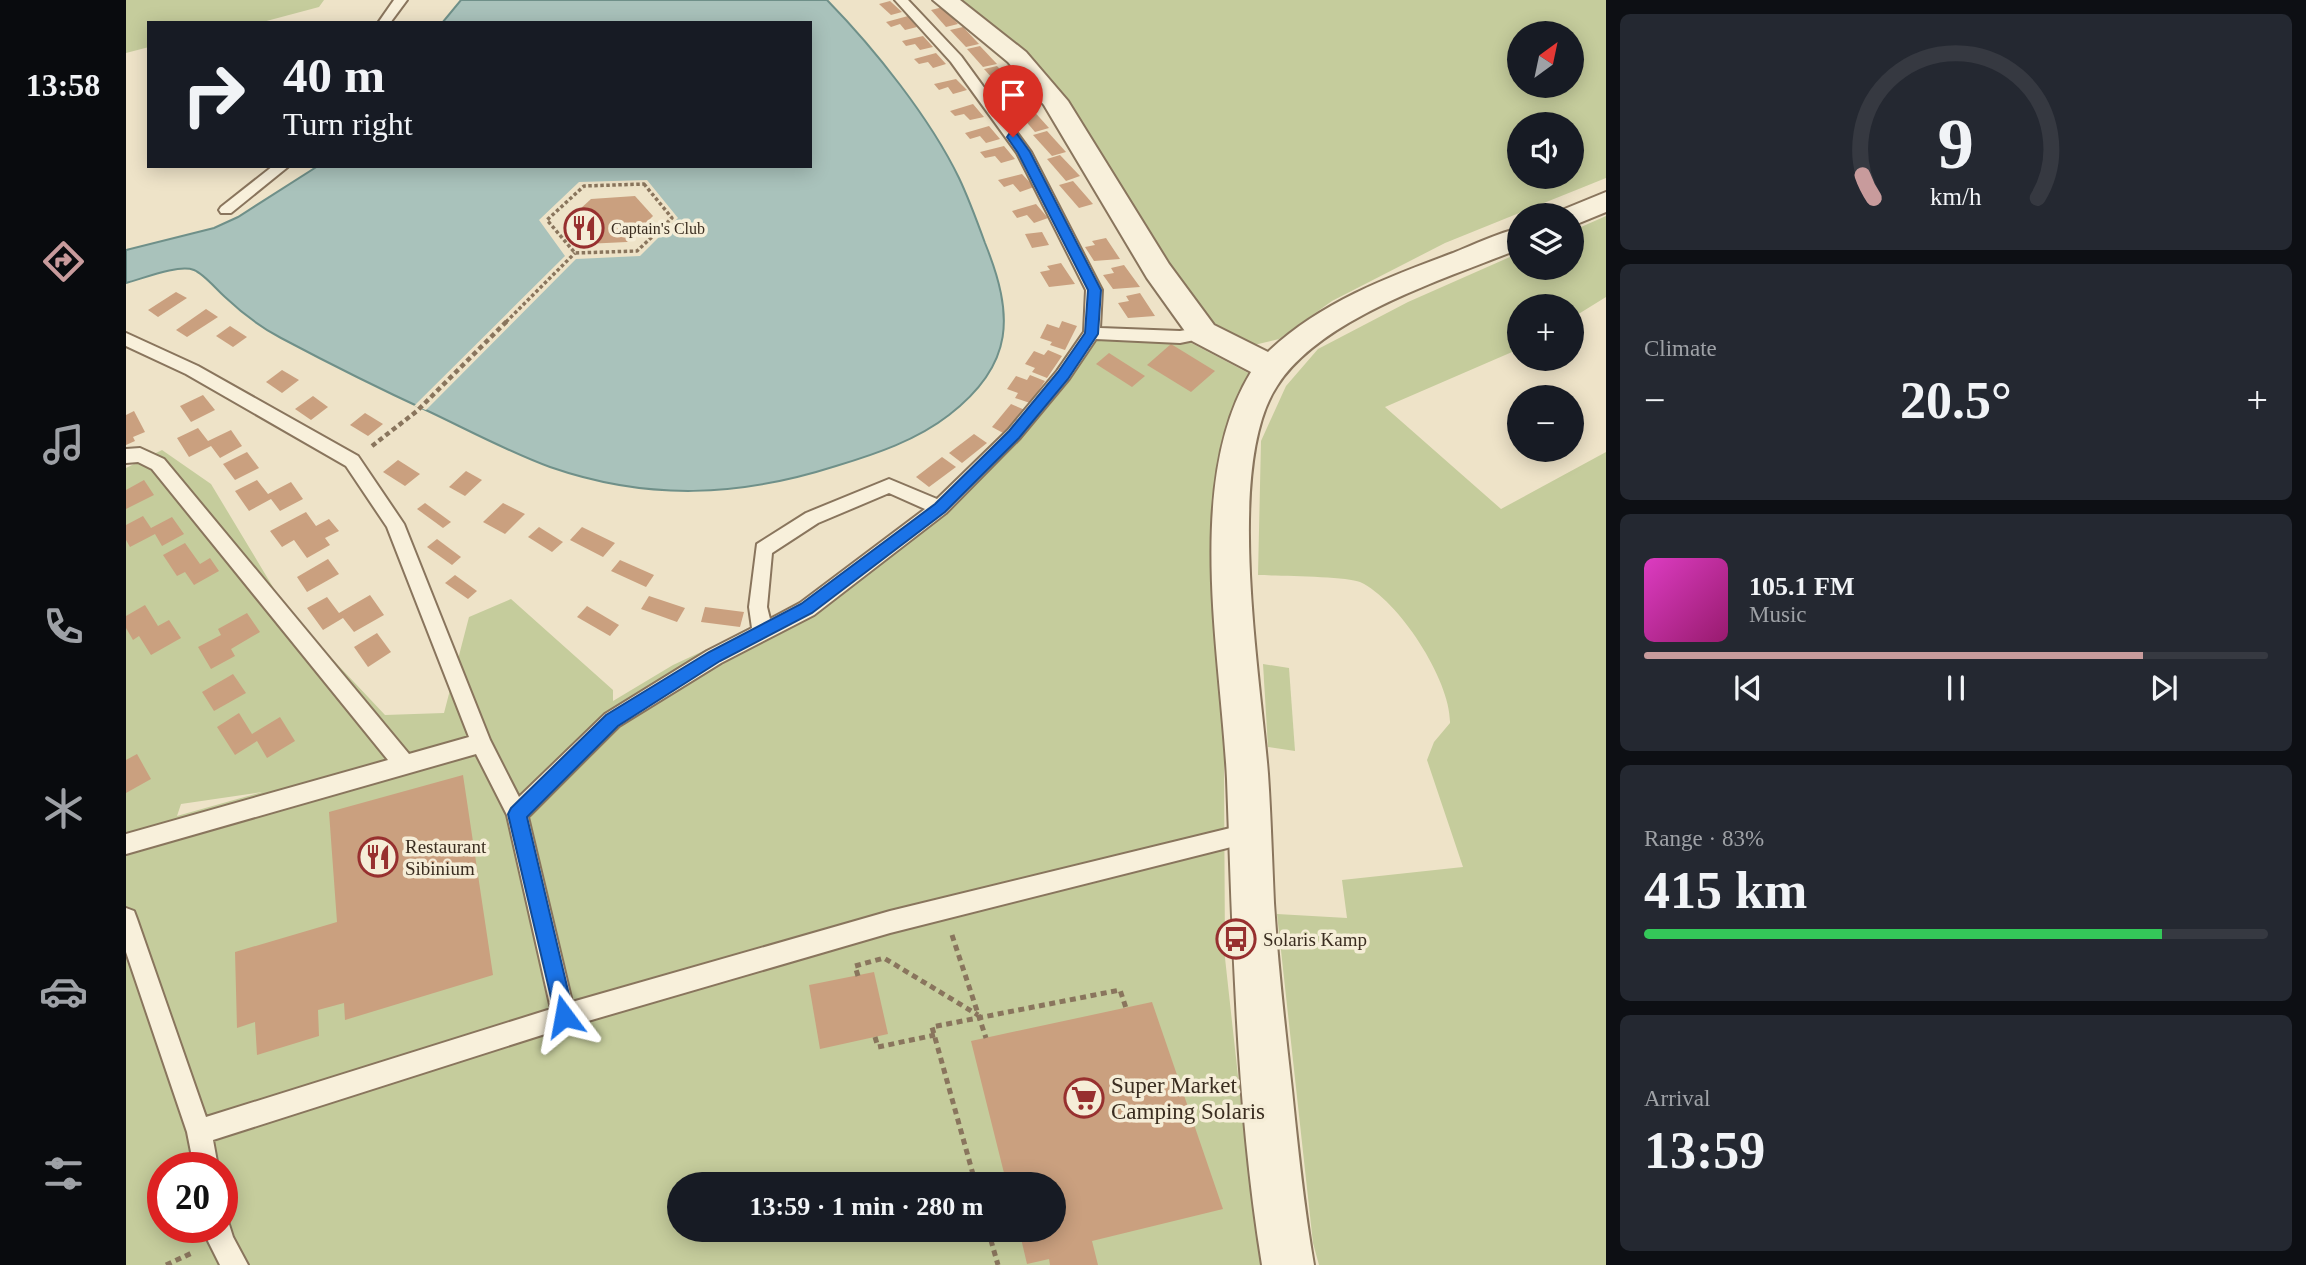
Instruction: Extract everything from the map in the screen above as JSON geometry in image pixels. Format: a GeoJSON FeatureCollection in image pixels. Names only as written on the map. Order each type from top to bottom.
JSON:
{"type":"FeatureCollection","features":[{"type":"Feature","properties":{"kind":"street"},"geometry":{"type":"LineString","coordinates":[[945,0],[1017,57],[1055,101],[1158,271],[1203,333],[1271,368]]}},
{"type":"Feature","properties":{"kind":"street"},"geometry":{"type":"LineString","coordinates":[[1584,211],[1606,201]]}},
{"type":"Feature","properties":{"kind":"street"},"geometry":{"type":"LineString","coordinates":[[1288,1265],[1280,1218],[1253,919],[1251,833],[1234,604],[1231,515],[1236,461],[1244,418],[1271,368],[1310,333],[1391,291],[1507,243]]}},
{"type":"Feature","properties":{"kind":"lane"},"geometry":{"type":"LineString","coordinates":[[385,21],[393,7],[401,0]]}},
{"type":"Feature","properties":{"kind":"lane"},"geometry":{"type":"LineString","coordinates":[[517,814],[612,720],[715,657],[807,609],[940,508],[1014,434],[1063,375],[1091,334],[1094,290],[1024,152],[956,59],[901,0]]}},
{"type":"Feature","properties":{"kind":"lane"},"geometry":{"type":"LineString","coordinates":[[226,210],[279,168]]}},
{"type":"Feature","properties":{"kind":"lane"},"geometry":{"type":"LineString","coordinates":[[1091,334],[1180,337],[1203,333]]}},
{"type":"Feature","properties":{"kind":"lane"},"geometry":{"type":"LineString","coordinates":[[126,339],[192,370],[352,461],[395,524],[481,743],[517,814],[564,1016]]}},
{"type":"Feature","properties":{"kind":"lane"},"geometry":{"type":"LineString","coordinates":[[126,456],[141,455],[158,464],[405,765]]}},
{"type":"Feature","properties":{"kind":"lane"},"geometry":{"type":"LineString","coordinates":[[763,633],[758,607],[763,549],[812,519],[889,486],[940,508]]}},
{"type":"Feature","properties":{"kind":"lane"},"geometry":{"type":"LineString","coordinates":[[126,844],[481,743]]}},
{"type":"Feature","properties":{"kind":"lane"},"geometry":{"type":"LineString","coordinates":[[199,1132],[564,1016],[943,907],[1251,833]]}},
{"type":"Feature","properties":{"kind":"lane"},"geometry":{"type":"LineString","coordinates":[[126,919],[199,1132],[203,1152]]}},
{"type":"Feature","properties":{"kind":"lane"},"geometry":{"type":"LineString","coordinates":[[222,1243],[234,1265]]}},
{"type":"Feature","properties":{"kind":"path"},"geometry":{"type":"LineString","coordinates":[[352,461],[417,411],[575,253],[637,251],[671,218],[644,184],[584,186],[547,220],[575,253]]}},
{"type":"Feature","properties":{"kind":"path"},"geometry":{"type":"LineString","coordinates":[[943,907],[986,1038]]}},
{"type":"Feature","properties":{"kind":"path"},"geometry":{"type":"LineString","coordinates":[[858,975],[856,966],[884,958],[979,1016]]}},
{"type":"Feature","properties":{"kind":"path"},"geometry":{"type":"LineString","coordinates":[[972,1172],[932,1027],[1120,990],[1126,1008]]}},
{"type":"Feature","properties":{"kind":"path"},"geometry":{"type":"LineString","coordinates":[[875,1037],[878,1047],[934,1035]]}},
{"type":"Feature","properties":{"kind":"path"},"geometry":{"type":"LineString","coordinates":[[991,1242],[998,1265]]}},
{"type":"Feature","properties":{"kind":"green space"},"geometry":{"type":"Polygon","coordinates":[[[126,0],[324,0],[319,7],[266,21],[147,21],[147,48],[126,53],[126,0]]]}},
{"type":"Feature","properties":{"kind":"green space"},"geometry":{"type":"Polygon","coordinates":[[[959,0],[1606,0],[1606,178],[1584,187],[1584,112],[1507,112],[1507,189],[1579,189],[1544,203],[1507,203],[1507,218],[1445,243],[1332,301],[1279,339],[1254,345],[1229,338],[1203,317],[1096,153],[959,0]]]}},
{"type":"Feature","properties":{"kind":"green space"},"geometry":{"type":"Polygon","coordinates":[[[1606,216],[1606,297],[1584,311],[1584,294],[1507,294],[1507,354],[1385,407],[1501,509],[1606,452],[1606,1265],[1319,1265],[1313,1243],[1277,914],[1347,918],[1342,880],[1463,867],[1427,760],[1434,742],[1450,723],[1448,706],[1432,665],[1406,623],[1391,606],[1360,582],[1327,577],[1258,575],[1261,441],[1286,386],[1318,349],[1408,302],[1507,258],[1507,280],[1584,280],[1584,226],[1606,216]]]}},
{"type":"Feature","properties":{"kind":"green space"},"geometry":{"type":"Polygon","coordinates":[[[1082,337],[1180,337],[1256,377],[1214,575],[1217,669],[1227,728],[1224,771],[1225,958],[1248,1167],[1263,1265],[126,1265],[126,468],[162,450],[211,484],[288,612],[385,715],[444,713],[469,617],[511,599],[613,690],[613,701],[673,665],[789,611],[926,510],[982,459],[1036,403],[1082,337]],[[262,792],[181,804],[177,816],[262,792]]]}},
{"type":"Feature","properties":{"kind":"green space"},"geometry":{"type":"Polygon","coordinates":[[[1263,664],[1289,668],[1295,751],[1268,747],[1263,664]]]}},
{"type":"Feature","properties":{"kind":"water"},"geometry":{"type":"Polygon","coordinates":[[[461,0],[827,0],[882,62],[917,108],[947,155],[966,194],[994,269],[1004,316],[1003,337],[987,377],[971,396],[937,424],[910,439],[866,456],[764,484],[729,489],[658,490],[586,478],[550,467],[490,441],[273,334],[194,270],[170,270],[126,283],[126,250],[214,228],[238,217],[315,168],[812,168],[812,21],[444,21],[461,0]]]}},
{"type":"Feature","properties":{"kind":"pier"},"geometry":{"type":"Polygon","coordinates":[[[647,180],[678,218],[640,256],[576,259],[426,410],[414,406],[565,256],[539,220],[579,182],[647,180]]]}},
{"type":"Feature","properties":{"kind":"building"},"geometry":{"type":"Polygon","coordinates":[[[890,1],[902,12],[891,15],[879,4],[890,1]]]}},
{"type":"Feature","properties":{"kind":"building"},"geometry":{"type":"Polygon","coordinates":[[[943,7],[958,24],[946,27],[931,10],[943,7]]]}},
{"type":"Feature","properties":{"kind":"building"},"geometry":{"type":"Polygon","coordinates":[[[908,16],[917,27],[905,30],[900,24],[891,27],[886,22],[908,16]]]}},
{"type":"Feature","properties":{"kind":"building"},"geometry":{"type":"Polygon","coordinates":[[[963,27],[979,44],[966,47],[950,30],[963,27]]]}},
{"type":"Feature","properties":{"kind":"building"},"geometry":{"type":"Polygon","coordinates":[[[923,36],[933,47],[920,50],[915,44],[906,46],[902,41],[923,36]]]}},
{"type":"Feature","properties":{"kind":"building"},"geometry":{"type":"Polygon","coordinates":[[[980,46],[997,64],[983,67],[967,49],[980,46]]]}},
{"type":"Feature","properties":{"kind":"building"},"geometry":{"type":"Polygon","coordinates":[[[936,53],[946,64],[933,68],[928,62],[919,64],[914,59],[936,53]]]}},
{"type":"Feature","properties":{"kind":"building"},"geometry":{"type":"Polygon","coordinates":[[[997,66],[1014,84],[1001,88],[984,69],[997,66]]]}},
{"type":"Feature","properties":{"kind":"building"},"geometry":{"type":"Polygon","coordinates":[[[956,79],[967,90],[953,94],[948,87],[939,90],[934,84],[956,79]]]}},
{"type":"Feature","properties":{"kind":"building"},"geometry":{"type":"Polygon","coordinates":[[[1017,86],[1034,106],[1020,109],[1003,90],[1017,86]]]}},
{"type":"Feature","properties":{"kind":"building"},"geometry":{"type":"Polygon","coordinates":[[[973,104],[984,117],[970,120],[964,114],[955,116],[950,111],[973,104]]]}},
{"type":"Feature","properties":{"kind":"building"},"geometry":{"type":"Polygon","coordinates":[[[1031,108],[1049,128],[1035,132],[1018,112],[1031,108]]]}},
{"type":"Feature","properties":{"kind":"building"},"geometry":{"type":"Polygon","coordinates":[[[989,126],[1000,139],[986,143],[980,136],[970,139],[965,133],[989,126]]]}},
{"type":"Feature","properties":{"kind":"building"},"geometry":{"type":"Polygon","coordinates":[[[1047,131],[1066,152],[1052,156],[1033,135],[1047,131]]]}},
{"type":"Feature","properties":{"kind":"building"},"geometry":{"type":"Polygon","coordinates":[[[1004,146],[1015,159],[1001,163],[995,156],[985,158],[980,152],[1004,146]]]}},
{"type":"Feature","properties":{"kind":"building"},"geometry":{"type":"Polygon","coordinates":[[[1060,155],[1080,176],[1066,181],[1047,159],[1060,155]]]}},
{"type":"Feature","properties":{"kind":"building"},"geometry":{"type":"Polygon","coordinates":[[[1022,174],[1034,187],[1020,192],[1013,184],[1004,187],[998,180],[1022,174]]]}},
{"type":"Feature","properties":{"kind":"building"},"geometry":{"type":"Polygon","coordinates":[[[1073,181],[1093,204],[1079,208],[1059,185],[1073,181]]]}},
{"type":"Feature","properties":{"kind":"building"},"geometry":{"type":"Polygon","coordinates":[[[635,196],[653,216],[627,242],[585,244],[567,221],[591,199],[635,196]]]}},
{"type":"Feature","properties":{"kind":"building"},"geometry":{"type":"Polygon","coordinates":[[[1036,204],[1048,218],[1034,223],[1027,215],[1017,218],[1012,211],[1036,204]]]}},
{"type":"Feature","properties":{"kind":"building"},"geometry":{"type":"Polygon","coordinates":[[[1042,232],[1049,245],[1032,248],[1025,234],[1042,232]]]}},
{"type":"Feature","properties":{"kind":"building"},"geometry":{"type":"Polygon","coordinates":[[[1106,238],[1120,259],[1094,261],[1085,247],[1095,245],[1092,241],[1106,238]]]}},
{"type":"Feature","properties":{"kind":"building"},"geometry":{"type":"Polygon","coordinates":[[[1061,263],[1075,284],[1049,287],[1040,272],[1050,270],[1047,266],[1061,263]]]}},
{"type":"Feature","properties":{"kind":"building"},"geometry":{"type":"Polygon","coordinates":[[[1124,265],[1140,287],[1113,289],[1103,275],[1114,273],[1111,268],[1124,265]]]}},
{"type":"Feature","properties":{"kind":"building"},"geometry":{"type":"Polygon","coordinates":[[[176,292],[187,298],[158,317],[148,310],[176,292]]]}},
{"type":"Feature","properties":{"kind":"building"},"geometry":{"type":"Polygon","coordinates":[[[1140,293],[1155,316],[1128,318],[1118,303],[1129,301],[1126,296],[1140,293]]]}},
{"type":"Feature","properties":{"kind":"building"},"geometry":{"type":"Polygon","coordinates":[[[206,309],[218,317],[187,337],[176,330],[206,309]]]}},
{"type":"Feature","properties":{"kind":"building"},"geometry":{"type":"Polygon","coordinates":[[[1062,321],[1077,326],[1065,350],[1040,338],[1047,324],[1059,328],[1062,321]]]}},
{"type":"Feature","properties":{"kind":"building"},"geometry":{"type":"Polygon","coordinates":[[[230,326],[247,337],[233,347],[216,336],[230,326]]]}},
{"type":"Feature","properties":{"kind":"building"},"geometry":{"type":"Polygon","coordinates":[[[1171,344],[1215,371],[1191,392],[1147,365],[1171,344]]]}},
{"type":"Feature","properties":{"kind":"building"},"geometry":{"type":"Polygon","coordinates":[[[1048,350],[1062,356],[1047,378],[1032,372],[1035,368],[1025,364],[1034,351],[1044,355],[1048,350]]]}},
{"type":"Feature","properties":{"kind":"building"},"geometry":{"type":"Polygon","coordinates":[[[1109,353],[1145,376],[1132,387],[1096,364],[1109,353]]]}},
{"type":"Feature","properties":{"kind":"building"},"geometry":{"type":"Polygon","coordinates":[[[282,370],[299,380],[282,393],[266,382],[282,370]]]}},
{"type":"Feature","properties":{"kind":"building"},"geometry":{"type":"Polygon","coordinates":[[[1030,375],[1045,381],[1030,403],[1015,398],[1018,393],[1007,389],[1016,376],[1027,380],[1030,375]]]}},
{"type":"Feature","properties":{"kind":"building"},"geometry":{"type":"Polygon","coordinates":[[[203,395],[215,410],[191,422],[180,406],[203,395]]]}},
{"type":"Feature","properties":{"kind":"building"},"geometry":{"type":"Polygon","coordinates":[[[313,396],[328,407],[311,420],[295,409],[313,396]]]}},
{"type":"Feature","properties":{"kind":"building"},"geometry":{"type":"Polygon","coordinates":[[[1011,404],[1025,410],[1005,434],[992,427],[1011,404]]]}},
{"type":"Feature","properties":{"kind":"building"},"geometry":{"type":"Polygon","coordinates":[[[134,411],[145,432],[133,437],[135,441],[126,445],[126,415],[134,411]]]}},
{"type":"Feature","properties":{"kind":"building"},"geometry":{"type":"Polygon","coordinates":[[[365,413],[383,424],[368,436],[350,425],[365,413]]]}},
{"type":"Feature","properties":{"kind":"building"},"geometry":{"type":"Polygon","coordinates":[[[198,428],[208,441],[231,430],[242,446],[220,458],[211,446],[189,457],[177,438],[198,428]]]}},
{"type":"Feature","properties":{"kind":"building"},"geometry":{"type":"Polygon","coordinates":[[[974,434],[987,443],[962,463],[949,453],[974,434]]]}},
{"type":"Feature","properties":{"kind":"building"},"geometry":{"type":"Polygon","coordinates":[[[247,452],[259,468],[235,480],[223,464],[247,452]]]}},
{"type":"Feature","properties":{"kind":"building"},"geometry":{"type":"Polygon","coordinates":[[[942,457],[956,467],[929,487],[916,477],[942,457]]]}},
{"type":"Feature","properties":{"kind":"building"},"geometry":{"type":"Polygon","coordinates":[[[398,460],[420,474],[405,486],[383,472],[398,460]]]}},
{"type":"Feature","properties":{"kind":"building"},"geometry":{"type":"Polygon","coordinates":[[[466,471],[482,480],[465,496],[449,487],[466,471]]]}},
{"type":"Feature","properties":{"kind":"building"},"geometry":{"type":"Polygon","coordinates":[[[144,480],[154,495],[126,509],[126,490],[144,480]]]}},
{"type":"Feature","properties":{"kind":"building"},"geometry":{"type":"Polygon","coordinates":[[[257,480],[268,494],[291,482],[303,499],[280,511],[271,499],[249,511],[235,491],[257,480]]]}},
{"type":"Feature","properties":{"kind":"building"},"geometry":{"type":"Polygon","coordinates":[[[425,503],[451,522],[443,528],[417,509],[425,503]]]}},
{"type":"Feature","properties":{"kind":"building"},"geometry":{"type":"Polygon","coordinates":[[[503,503],[525,514],[505,534],[483,522],[503,503]]]}},
{"type":"Feature","properties":{"kind":"building"},"geometry":{"type":"Polygon","coordinates":[[[306,512],[316,526],[329,519],[339,531],[325,538],[330,545],[307,558],[294,540],[282,547],[270,531],[306,512]]]}},
{"type":"Feature","properties":{"kind":"building"},"geometry":{"type":"Polygon","coordinates":[[[143,516],[151,528],[172,517],[184,534],[162,546],[155,534],[130,547],[126,540],[126,525],[143,516]]]}},
{"type":"Feature","properties":{"kind":"building"},"geometry":{"type":"Polygon","coordinates":[[[539,527],[563,542],[552,552],[528,537],[539,527]]]}},
{"type":"Feature","properties":{"kind":"building"},"geometry":{"type":"Polygon","coordinates":[[[582,527],[615,543],[603,557],[570,540],[582,527]]]}},
{"type":"Feature","properties":{"kind":"building"},"geometry":{"type":"Polygon","coordinates":[[[437,539],[461,557],[452,565],[427,547],[437,539]]]}},
{"type":"Feature","properties":{"kind":"building"},"geometry":{"type":"Polygon","coordinates":[[[185,543],[200,564],[210,558],[219,571],[194,585],[185,572],[177,576],[163,555],[185,543]]]}},
{"type":"Feature","properties":{"kind":"building"},"geometry":{"type":"Polygon","coordinates":[[[328,559],[339,574],[307,592],[297,577],[328,559]]]}},
{"type":"Feature","properties":{"kind":"building"},"geometry":{"type":"Polygon","coordinates":[[[620,560],[654,575],[646,587],[611,571],[620,560]]]}},
{"type":"Feature","properties":{"kind":"building"},"geometry":{"type":"Polygon","coordinates":[[[455,575],[477,591],[468,599],[445,583],[455,575]]]}},
{"type":"Feature","properties":{"kind":"building"},"geometry":{"type":"Polygon","coordinates":[[[370,595],[384,615],[354,632],[343,618],[323,630],[307,608],[327,597],[339,613],[370,595]]]}},
{"type":"Feature","properties":{"kind":"building"},"geometry":{"type":"Polygon","coordinates":[[[649,596],[685,608],[677,622],[641,609],[649,596]]]}},
{"type":"Feature","properties":{"kind":"building"},"geometry":{"type":"Polygon","coordinates":[[[145,605],[158,626],[169,620],[181,638],[151,655],[139,636],[133,640],[126,628],[126,616],[145,605]]]}},
{"type":"Feature","properties":{"kind":"building"},"geometry":{"type":"Polygon","coordinates":[[[587,606],[619,625],[610,636],[577,617],[587,606]]]}},
{"type":"Feature","properties":{"kind":"building"},"geometry":{"type":"Polygon","coordinates":[[[705,607],[744,612],[740,627],[701,622],[705,607]]]}},
{"type":"Feature","properties":{"kind":"building"},"geometry":{"type":"Polygon","coordinates":[[[247,613],[260,632],[231,649],[235,656],[211,669],[198,647],[221,635],[218,629],[247,613]]]}},
{"type":"Feature","properties":{"kind":"building"},"geometry":{"type":"Polygon","coordinates":[[[377,633],[391,652],[368,667],[354,647],[377,633]]]}},
{"type":"Feature","properties":{"kind":"building"},"geometry":{"type":"Polygon","coordinates":[[[233,674],[246,693],[214,711],[202,692],[233,674]]]}},
{"type":"Feature","properties":{"kind":"building"},"geometry":{"type":"Polygon","coordinates":[[[239,713],[252,734],[280,717],[295,741],[267,758],[257,741],[235,755],[217,727],[239,713]]]}},
{"type":"Feature","properties":{"kind":"building"},"geometry":{"type":"Polygon","coordinates":[[[137,754],[151,779],[126,793],[126,760],[137,754]]]}},
{"type":"Feature","properties":{"kind":"building"},"geometry":{"type":"Polygon","coordinates":[[[463,775],[493,975],[345,1020],[344,1003],[318,1010],[319,1036],[257,1055],[255,1022],[237,1028],[235,952],[337,922],[329,812],[463,775]]]}},
{"type":"Feature","properties":{"kind":"building"},"geometry":{"type":"Polygon","coordinates":[[[874,972],[888,1034],[820,1049],[809,985],[874,972]]]}},
{"type":"Feature","properties":{"kind":"building"},"geometry":{"type":"Polygon","coordinates":[[[1152,1002],[1223,1209],[1092,1241],[1098,1265],[1050,1265],[1049,1259],[1027,1264],[1022,1242],[1066,1242],[1066,1172],[1004,1172],[971,1041],[1152,1002]]]}},
{"type":"Feature","properties":{"kind":"place","name":"Captain's Club"},"geometry":{"type":"Point","coordinates":[584,228]}},
{"type":"Feature","properties":{"kind":"place","name":"Restaurant Sibinium"},"geometry":{"type":"Point","coordinates":[378,857]}},
{"type":"Feature","properties":{"kind":"place","name":"Solaris Kamp"},"geometry":{"type":"Point","coordinates":[1236,939]}},
{"type":"Feature","properties":{"kind":"place","name":"Super Market Camping Solaris"},"geometry":{"type":"Point","coordinates":[1084,1098]}},
{"type":"Feature","properties":{"kind":"route"},"geometry":{"type":"LineString","coordinates":[[564,1016],[517,814],[612,720],[715,657],[807,609],[940,508],[1014,434],[1063,375],[1091,334],[1094,290],[1024,152],[1013,137]]}}]}
